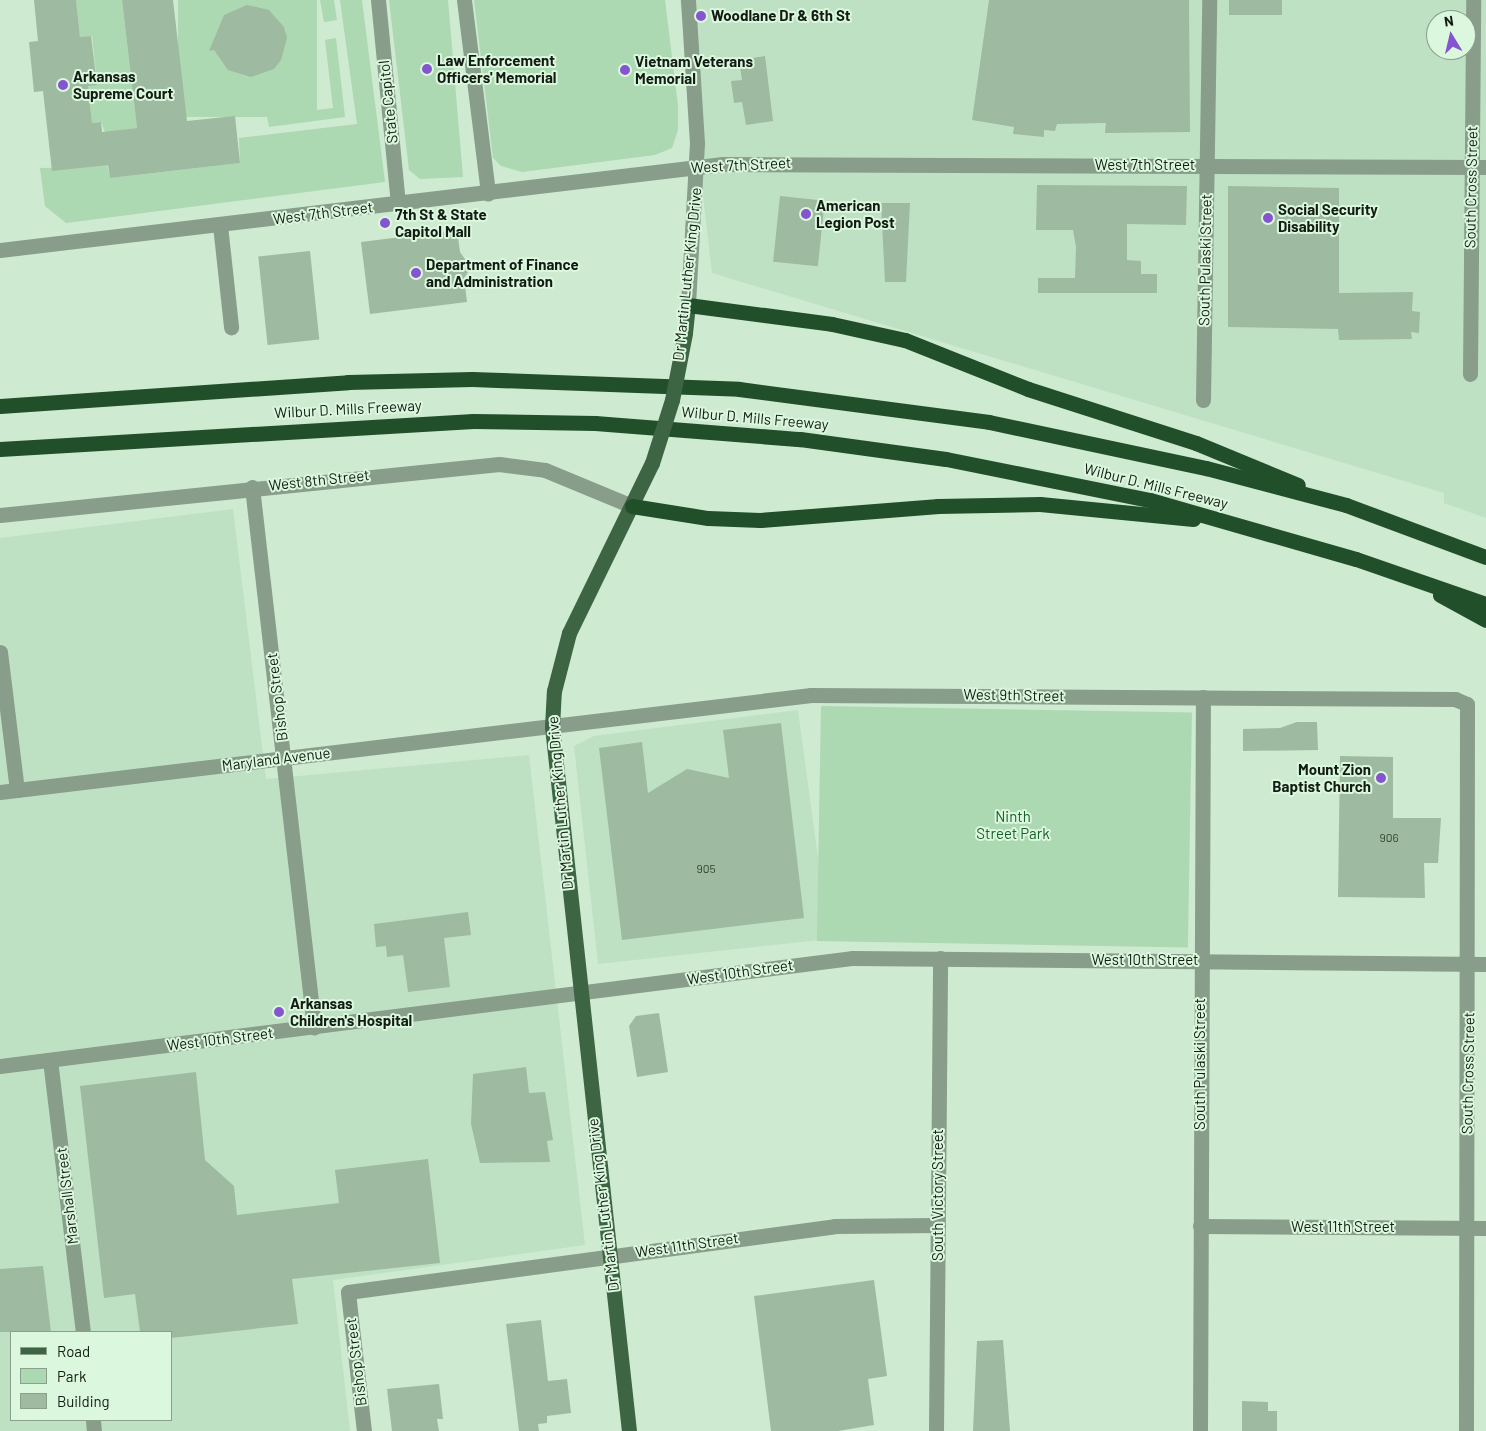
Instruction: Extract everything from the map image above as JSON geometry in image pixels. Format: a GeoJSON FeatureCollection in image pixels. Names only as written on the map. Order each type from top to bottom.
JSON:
{"type":"FeatureCollection","features":[{"type":"Feature","properties":{"kind":"highway"},"geometry":{"type":"LineString","coordinates":[[688,305],[832,324],[905,340],[1028,389],[1196,443],[1346,504]]}},
{"type":"Feature","properties":{"kind":"highway","name":"Wilbur D. Mills Freeway"},"geometry":{"type":"LineString","coordinates":[[0,406],[338,383],[472,379],[739,389],[989,422],[1206,468],[1346,504],[1486,557]]}},
{"type":"Feature","properties":{"kind":"highway","name":"Wilbur D. Mills Freeway"},"geometry":{"type":"LineString","coordinates":[[0,449],[352,425],[595,424],[800,439],[946,458],[1150,500],[1233,522],[1399,573],[1486,604]]}},
{"type":"Feature","properties":{"kind":"highway"},"geometry":{"type":"LineString","coordinates":[[632,506],[708,518],[760,520],[938,506],[1040,504],[1233,522]]}},
{"type":"Feature","properties":{"kind":"highway"},"geometry":{"type":"LineString","coordinates":[[1399,573],[1486,620]]}},
{"type":"Feature","properties":{"kind":"main road","name":"Dr Martin Luther King Drive"},"geometry":{"type":"LineString","coordinates":[[629,1431],[579,994],[552,727],[554,692],[569,633],[652,463],[672,400],[685,333],[688,305]]}},
{"type":"Feature","properties":{"kind":"street","name":"State Capitol"},"geometry":{"type":"LineString","coordinates":[[378,0],[398,204]]}},
{"type":"Feature","properties":{"kind":"street"},"geometry":{"type":"LineString","coordinates":[[464,0],[488,194]]}},
{"type":"Feature","properties":{"kind":"street","name":"Dr Martin Luther King Drive"},"geometry":{"type":"LineString","coordinates":[[688,0],[697,167],[688,305]]}},
{"type":"Feature","properties":{"kind":"street","name":"South Pulaski Street"},"geometry":{"type":"LineString","coordinates":[[1203,400],[1209,0]]}},
{"type":"Feature","properties":{"kind":"street","name":"South Cross Street"},"geometry":{"type":"LineString","coordinates":[[1470,374],[1478,166],[1473,0]]}},
{"type":"Feature","properties":{"kind":"street","name":"West 7th Street"},"geometry":{"type":"LineString","coordinates":[[0,250],[488,194],[697,167],[791,162],[1478,166]]}},
{"type":"Feature","properties":{"kind":"street"},"geometry":{"type":"LineString","coordinates":[[220,225],[232,327]]}},
{"type":"Feature","properties":{"kind":"street","name":"West 8th Street"},"geometry":{"type":"LineString","coordinates":[[0,515],[252,487],[499,464],[545,470],[632,506]]}},
{"type":"Feature","properties":{"kind":"street","name":"Bishop Street"},"geometry":{"type":"LineString","coordinates":[[252,487],[314,1027]]}},
{"type":"Feature","properties":{"kind":"street"},"geometry":{"type":"LineString","coordinates":[[0,652],[17,790]]}},
{"type":"Feature","properties":{"kind":"street","name":"West 9th Street"},"geometry":{"type":"LineString","coordinates":[[552,727],[750,700],[836,694],[1455,699],[1466,704],[1468,715]]}},
{"type":"Feature","properties":{"kind":"street","name":"South Pulaski Street"},"geometry":{"type":"LineString","coordinates":[[1200,1431],[1203,697]]}},
{"type":"Feature","properties":{"kind":"street","name":"South Cross Street"},"geometry":{"type":"LineString","coordinates":[[1466,1431],[1465,1228],[1470,964],[1468,715]]}},
{"type":"Feature","properties":{"kind":"street","name":"Maryland Avenue"},"geometry":{"type":"LineString","coordinates":[[0,792],[552,727]]}},
{"type":"Feature","properties":{"kind":"street","name":"West 10th Street"},"geometry":{"type":"LineString","coordinates":[[0,1066],[579,994],[822,961],[940,958],[1486,964]]}},
{"type":"Feature","properties":{"kind":"street","name":"South Victory Street"},"geometry":{"type":"LineString","coordinates":[[936,1431],[940,958]]}},
{"type":"Feature","properties":{"kind":"street","name":"Marshall Street"},"geometry":{"type":"LineString","coordinates":[[50,1060],[83,1331]]}},
{"type":"Feature","properties":{"kind":"street","name":"West 11th Street"},"geometry":{"type":"LineString","coordinates":[[348,1292],[608,1255],[835,1226],[938,1225]]}},
{"type":"Feature","properties":{"kind":"street","name":"West 11th Street"},"geometry":{"type":"LineString","coordinates":[[1200,1226],[1486,1228]]}},
{"type":"Feature","properties":{"kind":"street","name":"Bishop Street"},"geometry":{"type":"LineString","coordinates":[[348,1292],[364,1431]]}},
{"type":"Feature","properties":{"kind":"shaded area"},"geometry":{"type":"Polygon","coordinates":[[[680,0],[1486,0],[1486,518],[1444,503],[1444,493],[712,273],[680,0]]]}},
{"type":"Feature","properties":{"kind":"shaded area","name":"Arkansas Children's Hospital"},"geometry":{"type":"Polygon","coordinates":[[[233,509],[266,779],[529,755],[585,1245],[333,1280],[350,1431],[0,1431],[0,538],[233,509]]]}},
{"type":"Feature","properties":{"kind":"shaded area"},"geometry":{"type":"Polygon","coordinates":[[[798,710],[829,939],[598,964],[574,746],[594,736],[798,710]]]}},
{"type":"Feature","properties":{"kind":"green space"},"geometry":{"type":"Polygon","coordinates":[[[76,0],[122,0],[137,128],[105,132],[101,122],[92,123],[88,86],[97,84],[92,36],[80,37],[76,0]]]}},
{"type":"Feature","properties":{"kind":"green space"},"geometry":{"type":"Polygon","coordinates":[[[178,0],[317,0],[317,117],[178,117],[178,0]]]}},
{"type":"Feature","properties":{"kind":"green space"},"geometry":{"type":"Polygon","coordinates":[[[320,0],[334,0],[337,20],[324,22],[320,0]]]}},
{"type":"Feature","properties":{"kind":"green space"},"geometry":{"type":"Polygon","coordinates":[[[340,0],[362,0],[385,182],[66,223],[45,206],[40,168],[90,167],[104,150],[110,178],[240,163],[239,138],[357,124],[340,0]]]}},
{"type":"Feature","properties":{"kind":"green space"},"geometry":{"type":"Polygon","coordinates":[[[389,0],[448,0],[463,177],[420,179],[409,170],[389,0]]]}},
{"type":"Feature","properties":{"kind":"green space"},"geometry":{"type":"Polygon","coordinates":[[[474,0],[665,0],[678,106],[678,130],[672,148],[655,155],[522,172],[501,166],[493,158],[474,0]]]}},
{"type":"Feature","properties":{"kind":"green space"},"geometry":{"type":"Polygon","coordinates":[[[336,38],[345,117],[269,127],[267,116],[333,108],[325,40],[336,38]]]}},
{"type":"Feature","properties":{"kind":"green space","name":"Ninth Street Park"},"geometry":{"type":"Polygon","coordinates":[[[821,706],[1192,712],[1188,947],[817,941],[821,706]]]}},
{"type":"Feature","properties":{"kind":"building"},"geometry":{"type":"Polygon","coordinates":[[[34,0],[76,0],[80,37],[91,36],[97,85],[88,86],[92,123],[101,122],[102,132],[137,128],[122,0],[173,0],[187,121],[235,116],[240,163],[110,178],[108,165],[52,171],[43,91],[34,92],[29,42],[38,41],[34,0]]]}},
{"type":"Feature","properties":{"kind":"building"},"geometry":{"type":"Polygon","coordinates":[[[989,0],[1189,0],[1190,132],[1105,133],[1106,123],[1057,124],[1055,131],[1044,130],[1044,137],[1013,134],[1014,127],[972,120],[989,0]]]}},
{"type":"Feature","properties":{"kind":"building"},"geometry":{"type":"Polygon","coordinates":[[[1229,0],[1282,0],[1282,15],[1229,15],[1229,0]]]}},
{"type":"Feature","properties":{"kind":"building"},"geometry":{"type":"Polygon","coordinates":[[[247,5],[269,10],[284,27],[287,38],[281,60],[274,69],[251,77],[228,70],[214,50],[209,51],[224,15],[247,5]]]}},
{"type":"Feature","properties":{"kind":"building"},"geometry":{"type":"Polygon","coordinates":[[[765,56],[773,121],[746,125],[742,102],[734,103],[731,81],[742,80],[739,60],[765,56]]]}},
{"type":"Feature","properties":{"kind":"building"},"geometry":{"type":"Polygon","coordinates":[[[1037,185],[1187,186],[1186,225],[1127,224],[1127,260],[1141,261],[1141,274],[1157,274],[1157,293],[1038,293],[1038,278],[1075,278],[1076,247],[1073,230],[1036,230],[1037,185]]]}},
{"type":"Feature","properties":{"kind":"building"},"geometry":{"type":"Polygon","coordinates":[[[1228,186],[1339,188],[1339,293],[1413,292],[1412,311],[1420,312],[1419,333],[1411,332],[1412,339],[1339,340],[1338,329],[1228,327],[1228,186]]]}},
{"type":"Feature","properties":{"kind":"building"},"geometry":{"type":"Polygon","coordinates":[[[780,196],[825,201],[818,266],[773,262],[780,196]]]}},
{"type":"Feature","properties":{"kind":"building"},"geometry":{"type":"Polygon","coordinates":[[[881,203],[910,203],[906,282],[885,282],[881,203]]]}},
{"type":"Feature","properties":{"kind":"building","name":"Department of Finance and Administration"},"geometry":{"type":"Polygon","coordinates":[[[457,230],[460,252],[471,268],[464,278],[467,302],[370,314],[361,242],[457,230]]]}},
{"type":"Feature","properties":{"kind":"building"},"geometry":{"type":"Polygon","coordinates":[[[310,251],[319,340],[268,345],[258,256],[310,251]]]}},
{"type":"Feature","properties":{"kind":"building"},"geometry":{"type":"Polygon","coordinates":[[[1297,722],[1317,722],[1318,750],[1243,751],[1243,729],[1280,728],[1297,722]]]}},
{"type":"Feature","properties":{"kind":"building"},"geometry":{"type":"Polygon","coordinates":[[[781,723],[804,918],[622,940],[599,748],[642,742],[648,793],[687,769],[729,778],[723,730],[781,723]]]}},
{"type":"Feature","properties":{"kind":"building","name":"Mount Zion Baptist Church"},"geometry":{"type":"Polygon","coordinates":[[[1340,756],[1393,757],[1393,818],[1441,818],[1438,863],[1424,863],[1425,898],[1338,897],[1340,756]]]}},
{"type":"Feature","properties":{"kind":"building"},"geometry":{"type":"Polygon","coordinates":[[[468,912],[471,935],[444,938],[450,987],[408,992],[403,955],[387,957],[386,946],[376,947],[374,924],[468,912]]]}},
{"type":"Feature","properties":{"kind":"building"},"geometry":{"type":"Polygon","coordinates":[[[659,1013],[668,1072],[637,1077],[629,1026],[636,1016],[659,1013]]]}},
{"type":"Feature","properties":{"kind":"building"},"geometry":{"type":"Polygon","coordinates":[[[526,1067],[529,1093],[545,1092],[553,1140],[547,1141],[550,1162],[480,1163],[471,1124],[473,1074],[526,1067]]]}},
{"type":"Feature","properties":{"kind":"building"},"geometry":{"type":"Polygon","coordinates":[[[196,1072],[205,1160],[234,1186],[237,1215],[339,1203],[335,1170],[428,1159],[440,1263],[292,1279],[298,1324],[172,1338],[172,1331],[140,1331],[135,1294],[104,1298],[80,1086],[196,1072]]]}},
{"type":"Feature","properties":{"kind":"building"},"geometry":{"type":"Polygon","coordinates":[[[43,1266],[51,1331],[0,1332],[0,1269],[43,1266]]]}},
{"type":"Feature","properties":{"kind":"building"},"geometry":{"type":"Polygon","coordinates":[[[874,1280],[887,1376],[868,1379],[874,1425],[838,1431],[771,1431],[754,1296],[874,1280]]]}},
{"type":"Feature","properties":{"kind":"building"},"geometry":{"type":"Polygon","coordinates":[[[541,1320],[548,1381],[567,1379],[571,1413],[547,1416],[547,1423],[538,1424],[539,1431],[519,1431],[506,1324],[541,1320]]]}},
{"type":"Feature","properties":{"kind":"building"},"geometry":{"type":"Polygon","coordinates":[[[1003,1340],[1010,1431],[973,1431],[977,1341],[1003,1340]]]}},
{"type":"Feature","properties":{"kind":"building"},"geometry":{"type":"Polygon","coordinates":[[[439,1384],[443,1419],[437,1419],[439,1431],[392,1431],[387,1389],[439,1384]]]}},
{"type":"Feature","properties":{"kind":"building"},"geometry":{"type":"Polygon","coordinates":[[[1242,1401],[1268,1402],[1268,1411],[1277,1411],[1277,1431],[1242,1431],[1242,1401]]]}},
{"type":"Feature","properties":{"kind":"place","name":"Woodlane Dr & 6th St"},"geometry":{"type":"Point","coordinates":[701,16]}},
{"type":"Feature","properties":{"kind":"place","name":"Law Enforcement Officers' Memorial"},"geometry":{"type":"Point","coordinates":[427,69]}},
{"type":"Feature","properties":{"kind":"place","name":"Vietnam Veterans Memorial"},"geometry":{"type":"Point","coordinates":[625,70]}},
{"type":"Feature","properties":{"kind":"place","name":"Arkansas Supreme Court"},"geometry":{"type":"Point","coordinates":[63,85]}},
{"type":"Feature","properties":{"kind":"place","name":"American Legion Post"},"geometry":{"type":"Point","coordinates":[806,214]}},
{"type":"Feature","properties":{"kind":"place","name":"Social Security Disability"},"geometry":{"type":"Point","coordinates":[1268,218]}},
{"type":"Feature","properties":{"kind":"place","name":"7th St & State Capitol Mall"},"geometry":{"type":"Point","coordinates":[385,223]}},
{"type":"Feature","properties":{"kind":"place","name":"Department of Finance and Administration"},"geometry":{"type":"Point","coordinates":[416,273]}},
{"type":"Feature","properties":{"kind":"place","name":"Mount Zion Baptist Church"},"geometry":{"type":"Point","coordinates":[1381,778]}},
{"type":"Feature","properties":{"kind":"place","name":"Arkansas Children's Hospital"},"geometry":{"type":"Point","coordinates":[279,1012]}}]}
